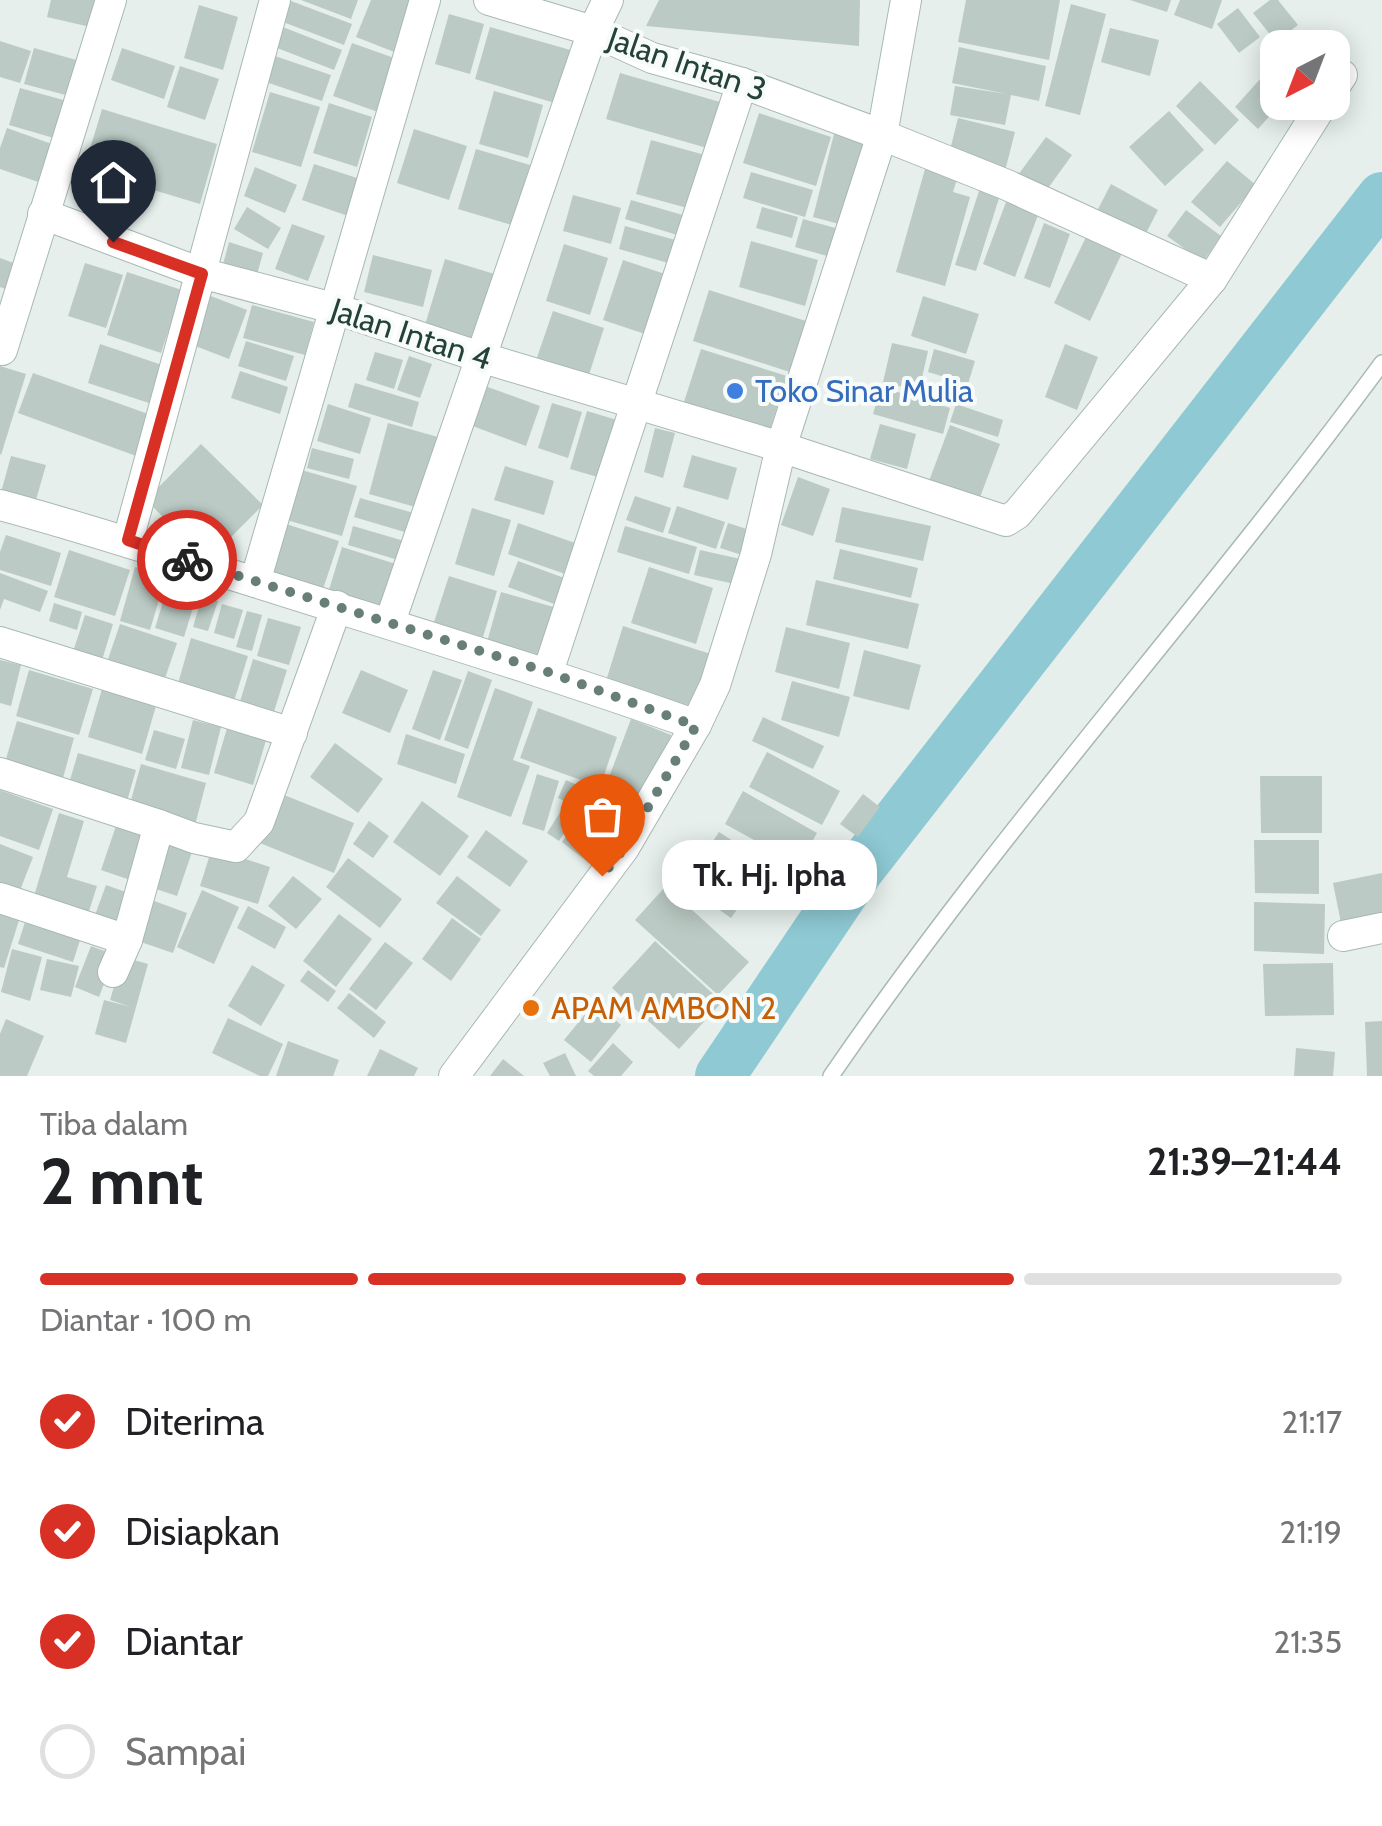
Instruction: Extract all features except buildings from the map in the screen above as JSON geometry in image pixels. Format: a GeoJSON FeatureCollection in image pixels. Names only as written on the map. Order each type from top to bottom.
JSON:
{"type":"FeatureCollection","features":[{"type":"Feature","properties":{"kind":"street"},"geometry":{"type":"LineString","coordinates":[[2,350],[111,0]]}},
{"type":"Feature","properties":{"kind":"street"},"geometry":{"type":"LineString","coordinates":[[128,540],[275,0]]}},
{"type":"Feature","properties":{"kind":"street"},"geometry":{"type":"LineString","coordinates":[[255,582],[425,0]]}},
{"type":"Feature","properties":{"kind":"street","name":"Jalan Intan 3"},"geometry":{"type":"LineString","coordinates":[[490,0],[593,31],[652,58],[742,83],[882,135],[1007,185],[1212,279]]}},
{"type":"Feature","properties":{"kind":"street"},"geometry":{"type":"LineString","coordinates":[[390,622],[593,31],[608,0]]}},
{"type":"Feature","properties":{"kind":"street"},"geometry":{"type":"LineString","coordinates":[[454,1076],[624,848],[696,726],[715,685],[756,554],[781,447],[882,135],[906,0]]}},
{"type":"Feature","properties":{"kind":"street"},"geometry":{"type":"LineString","coordinates":[[548,672],[742,83]]}},
{"type":"Feature","properties":{"kind":"street"},"geometry":{"type":"LineString","coordinates":[[1212,279],[1313,120]]}},
{"type":"Feature","properties":{"kind":"street","name":"Jalan Intan 4"},"geometry":{"type":"LineString","coordinates":[[43,214],[202,274],[333,308],[781,447],[981,514],[1011,520],[1212,279]]}},
{"type":"Feature","properties":{"kind":"street"},"geometry":{"type":"LineString","coordinates":[[0,505],[128,540],[548,672],[696,726]]}},
{"type":"Feature","properties":{"kind":"street"},"geometry":{"type":"LineString","coordinates":[[0,773],[194,838],[236,846],[248,838],[259,822],[338,606]]}},
{"type":"Feature","properties":{"kind":"street"},"geometry":{"type":"LineString","coordinates":[[0,642],[292,733]]}},
{"type":"Feature","properties":{"kind":"street"},"geometry":{"type":"LineString","coordinates":[[112,972],[127,940],[159,825]]}},
{"type":"Feature","properties":{"kind":"street"},"geometry":{"type":"LineString","coordinates":[[0,898],[127,940]]}},
{"type":"Feature","properties":{"kind":"street"},"geometry":{"type":"LineString","coordinates":[[1343,936],[1382,928]]}},
{"type":"Feature","properties":{"kind":"lane"},"geometry":{"type":"LineString","coordinates":[[831,1076],[871,1018],[1125,690],[1290,488],[1382,363]]}},
{"type":"Feature","properties":{"kind":"waterway"},"geometry":{"type":"LineString","coordinates":[[720,1076],[858,871],[1382,197]]}},
{"type":"Feature","properties":{"kind":"way so far"},"geometry":{"type":"LineString","coordinates":[[187,560],[548,672],[696,726],[624,848],[602,876]]}},
{"type":"Feature","properties":{"kind":"place","name":"Toko Sinar Mulia"},"geometry":{"type":"Point","coordinates":[735,391]}},
{"type":"Feature","properties":{"kind":"place","name":"Tk. Hj. Ipha"},"geometry":{"type":"Point","coordinates":[602,876]}},
{"type":"Feature","properties":{"kind":"place","name":"APAM AMBON 2"},"geometry":{"type":"Point","coordinates":[531,1008]}},
{"type":"Feature","properties":{"kind":"route"},"geometry":{"type":"LineString","coordinates":[[113,242],[202,274],[128,540],[187,560]]}}]}
